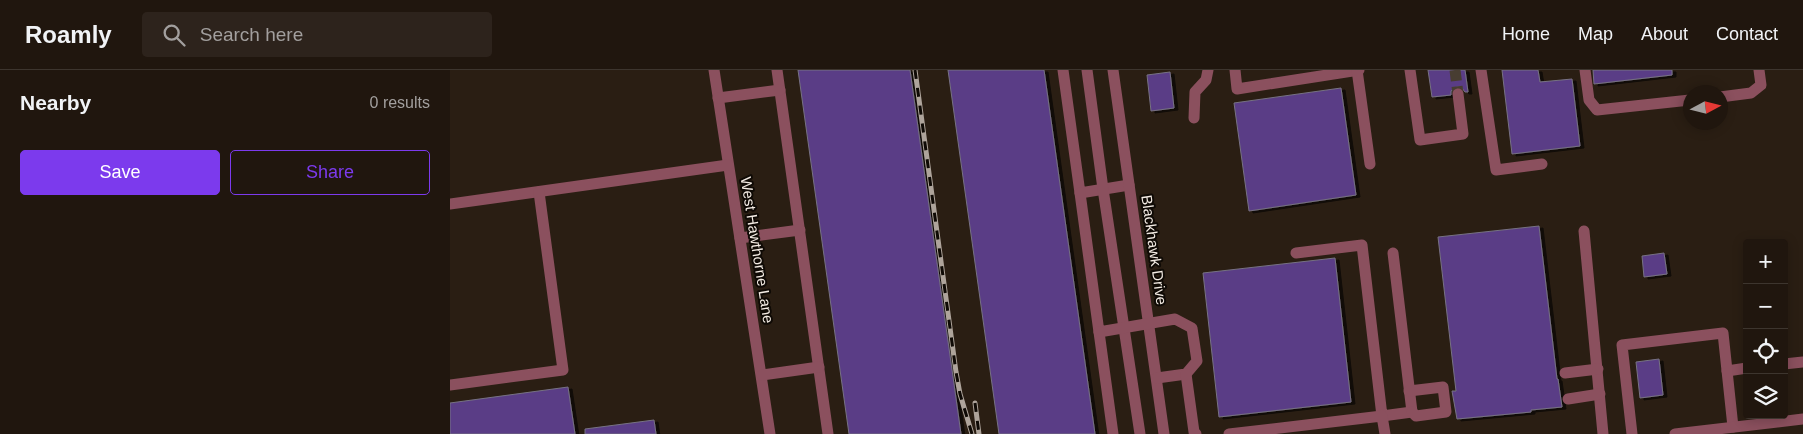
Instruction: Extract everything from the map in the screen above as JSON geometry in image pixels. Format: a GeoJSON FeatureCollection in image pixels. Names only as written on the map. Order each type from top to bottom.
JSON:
{"type":"FeatureCollection","features":[{"type":"Feature","properties":{"kind":"street","name":"West Hawthorne Lane"},"geometry":{"type":"LineString","coordinates":[[714,70],[770,434]]}},
{"type":"Feature","properties":{"kind":"street"},"geometry":{"type":"LineString","coordinates":[[777,70],[828,434]]}},
{"type":"Feature","properties":{"kind":"street"},"geometry":{"type":"LineString","coordinates":[[1063,70],[1113,434]]}},
{"type":"Feature","properties":{"kind":"street"},"geometry":{"type":"LineString","coordinates":[[1087,70],[1140,434]]}},
{"type":"Feature","properties":{"kind":"street","name":"Blackhawk Drive"},"geometry":{"type":"LineString","coordinates":[[1113,70],[1164,434]]}},
{"type":"Feature","properties":{"kind":"street"},"geometry":{"type":"LineString","coordinates":[[1194,118],[1195,92],[1206,80],[1208,70]]}},
{"type":"Feature","properties":{"kind":"street"},"geometry":{"type":"LineString","coordinates":[[1235,70],[1237,89],[1332,72],[1358,70],[1370,164]]}},
{"type":"Feature","properties":{"kind":"street"},"geometry":{"type":"LineString","coordinates":[[1410,70],[1420,140],[1464,134],[1458,94]]}},
{"type":"Feature","properties":{"kind":"street"},"geometry":{"type":"LineString","coordinates":[[1481,70],[1496,170],[1542,164]]}},
{"type":"Feature","properties":{"kind":"street"},"geometry":{"type":"LineString","coordinates":[[1586,70],[1589,100],[1598,110],[1683,101]]}},
{"type":"Feature","properties":{"kind":"street"},"geometry":{"type":"LineString","coordinates":[[1728,96],[1751,93],[1761,85],[1759,70]]}},
{"type":"Feature","properties":{"kind":"street"},"geometry":{"type":"LineString","coordinates":[[718,98],[780,90]]}},
{"type":"Feature","properties":{"kind":"street"},"geometry":{"type":"LineString","coordinates":[[450,204],[728,165]]}},
{"type":"Feature","properties":{"kind":"street"},"geometry":{"type":"LineString","coordinates":[[1080,193],[1130,185]]}},
{"type":"Feature","properties":{"kind":"street"},"geometry":{"type":"LineString","coordinates":[[450,385],[563,370],[539,192]]}},
{"type":"Feature","properties":{"kind":"street"},"geometry":{"type":"LineString","coordinates":[[740,238],[800,230]]}},
{"type":"Feature","properties":{"kind":"street"},"geometry":{"type":"LineString","coordinates":[[1584,231],[1603,434]]}},
{"type":"Feature","properties":{"kind":"street"},"geometry":{"type":"LineString","coordinates":[[1296,253],[1362,245],[1385,434]]}},
{"type":"Feature","properties":{"kind":"street"},"geometry":{"type":"LineString","coordinates":[[1393,253],[1409,391],[1412,412],[1416,416],[1446,412],[1443,387],[1409,391]]}},
{"type":"Feature","properties":{"kind":"street"},"geometry":{"type":"LineString","coordinates":[[1099,332],[1176,319],[1192,328],[1197,361],[1186,374],[1157,378]]}},
{"type":"Feature","properties":{"kind":"street"},"geometry":{"type":"LineString","coordinates":[[1632,434],[1622,345],[1723,333],[1733,427]]}},
{"type":"Feature","properties":{"kind":"street"},"geometry":{"type":"LineString","coordinates":[[1788,364],[1803,362]]}},
{"type":"Feature","properties":{"kind":"street"},"geometry":{"type":"LineString","coordinates":[[762,375],[818,367]]}},
{"type":"Feature","properties":{"kind":"street"},"geometry":{"type":"LineString","coordinates":[[1727,370],[1743,368]]}},
{"type":"Feature","properties":{"kind":"street"},"geometry":{"type":"LineString","coordinates":[[1565,373],[1598,369]]}},
{"type":"Feature","properties":{"kind":"street"},"geometry":{"type":"LineString","coordinates":[[1186,374],[1194,432],[1196,434]]}},
{"type":"Feature","properties":{"kind":"street"},"geometry":{"type":"LineString","coordinates":[[1568,399],[1600,394]]}},
{"type":"Feature","properties":{"kind":"street"},"geometry":{"type":"LineString","coordinates":[[1229,434],[1286,431],[1412,412]]}},
{"type":"Feature","properties":{"kind":"street"},"geometry":{"type":"LineString","coordinates":[[1675,434],[1803,419]]}},
{"type":"Feature","properties":{"kind":"building"},"geometry":{"type":"Polygon","coordinates":[[[798,70],[910,70],[961,434],[849,434],[798,70]]]}},
{"type":"Feature","properties":{"kind":"building"},"geometry":{"type":"Polygon","coordinates":[[[948,70],[1044,70],[1095,434],[999,434],[948,70]]]}},
{"type":"Feature","properties":{"kind":"building"},"geometry":{"type":"Polygon","coordinates":[[[1428,70],[1465,70],[1468,92],[1465,92],[1461,87],[1457,87],[1451,91],[1451,95],[1432,97],[1428,70]]]}},
{"type":"Feature","properties":{"kind":"building"},"geometry":{"type":"Polygon","coordinates":[[[1502,70],[1538,70],[1540,82],[1572,79],[1580,146],[1512,154],[1502,70]]]}},
{"type":"Feature","properties":{"kind":"building"},"geometry":{"type":"Polygon","coordinates":[[[1593,70],[1672,70],[1672,75],[1594,84],[1593,70]]]}},
{"type":"Feature","properties":{"kind":"building"},"geometry":{"type":"Polygon","coordinates":[[[1170,72],[1174,108],[1151,111],[1147,75],[1170,72]]]}},
{"type":"Feature","properties":{"kind":"building"},"geometry":{"type":"Polygon","coordinates":[[[1341,88],[1356,195],[1249,211],[1234,103],[1341,88]]]}},
{"type":"Feature","properties":{"kind":"building"},"geometry":{"type":"Polygon","coordinates":[[[1539,226],[1562,407],[1457,419],[1452,391],[1456,391],[1438,237],[1539,226]]]}},
{"type":"Feature","properties":{"kind":"building"},"geometry":{"type":"Polygon","coordinates":[[[1664,253],[1667,274],[1644,277],[1642,256],[1664,253]]]}},
{"type":"Feature","properties":{"kind":"building"},"geometry":{"type":"Polygon","coordinates":[[[1335,258],[1351,402],[1219,417],[1203,273],[1335,258]]]}},
{"type":"Feature","properties":{"kind":"building"},"geometry":{"type":"Polygon","coordinates":[[[1659,359],[1663,395],[1640,398],[1636,362],[1659,359]]]}},
{"type":"Feature","properties":{"kind":"building"},"geometry":{"type":"Polygon","coordinates":[[[568,387],[575,434],[450,434],[450,403],[568,387]]]}},
{"type":"Feature","properties":{"kind":"building"},"geometry":{"type":"Polygon","coordinates":[[[654,420],[656,434],[585,434],[585,429],[654,420]]]}},
{"type":"Feature","properties":{"kind":"tunnel"},"geometry":{"type":"LineString","coordinates":[[1455,70],[1458,94]]}},
{"type":"Feature","properties":{"kind":"railway"},"geometry":{"type":"LineString","coordinates":[[915,70],[956,372],[960,394],[972,434]]}},
{"type":"Feature","properties":{"kind":"railway"},"geometry":{"type":"LineString","coordinates":[[975,403],[979,434]]}}]}
